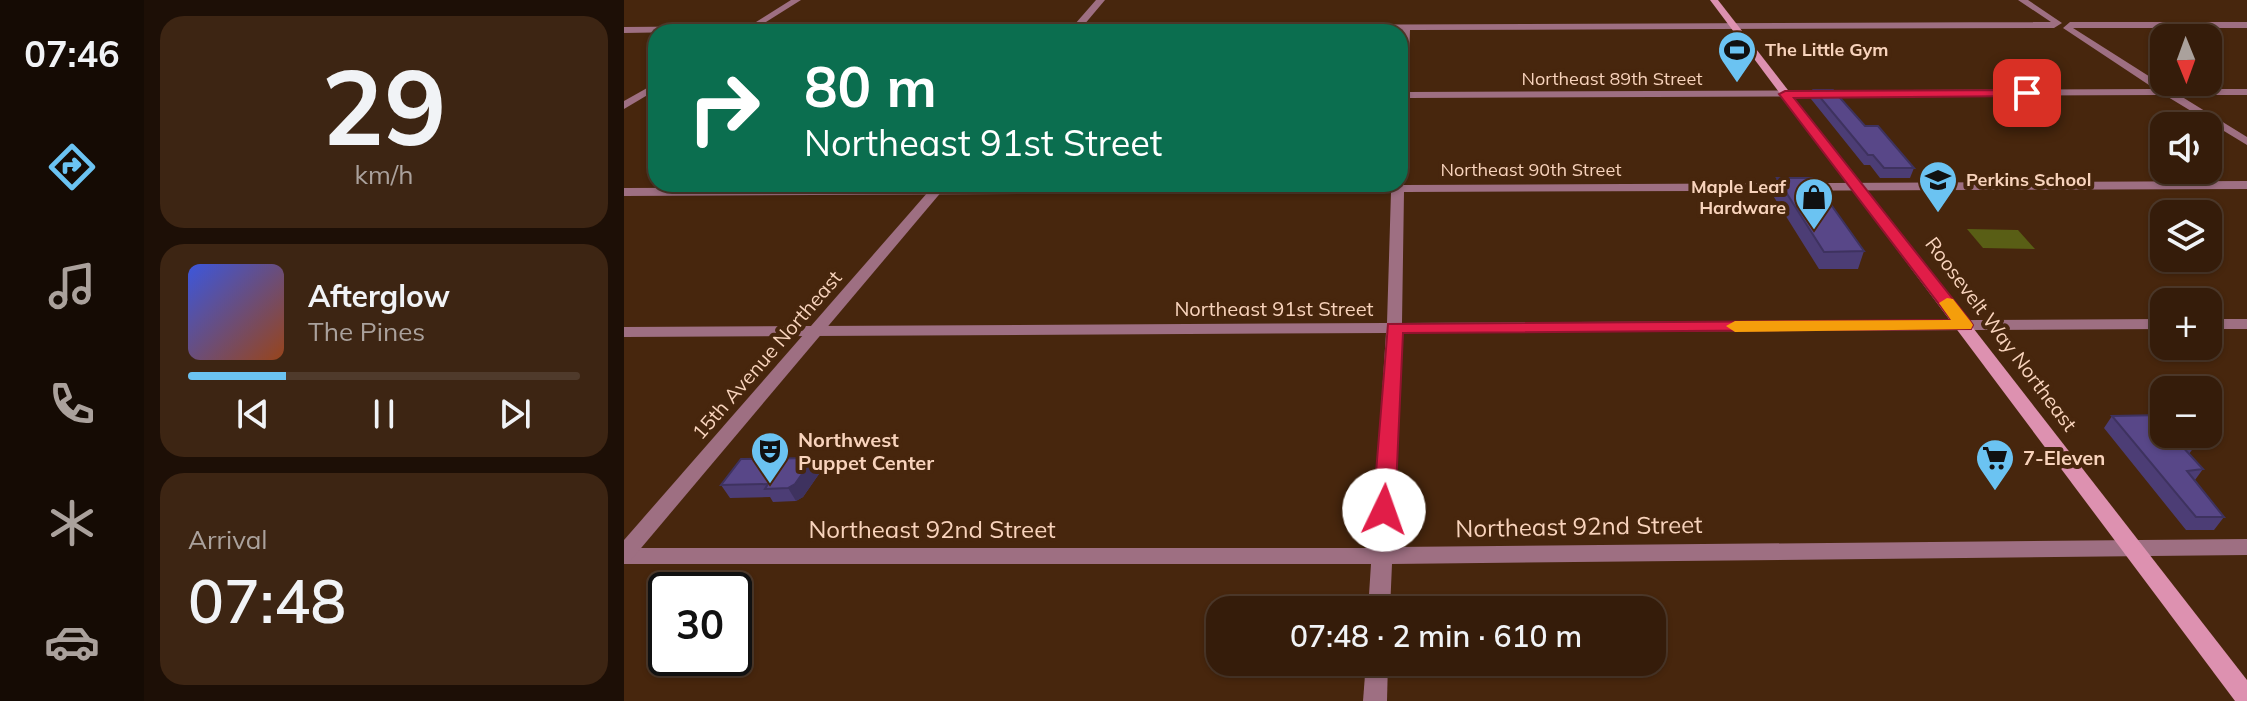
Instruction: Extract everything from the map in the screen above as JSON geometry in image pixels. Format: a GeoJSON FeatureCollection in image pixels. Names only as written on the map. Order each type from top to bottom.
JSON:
{"type":"FeatureCollection","features":[{"type":"Feature","properties":{"kind":"main road","name":"Roosevelt Way Northeast"},"geometry":{"type":"LineString","coordinates":[[1714,0],[2247,698]]}},
{"type":"Feature","properties":{"kind":"street"},"geometry":{"type":"LineString","coordinates":[[758,24],[797,0]]}},
{"type":"Feature","properties":{"kind":"street"},"geometry":{"type":"LineString","coordinates":[[1079,24],[1101,0]]}},
{"type":"Feature","properties":{"kind":"street"},"geometry":{"type":"LineString","coordinates":[[2022,0],[2150,81]]}},
{"type":"Feature","properties":{"kind":"street"},"geometry":{"type":"LineString","coordinates":[[1408,28],[2247,25]]}},
{"type":"Feature","properties":{"kind":"street"},"geometry":{"type":"LineString","coordinates":[[624,30],[648,30]]}},
{"type":"Feature","properties":{"kind":"street"},"geometry":{"type":"LineString","coordinates":[[624,106],[648,91]]}},
{"type":"Feature","properties":{"kind":"street","name":"Northeast 89th Street"},"geometry":{"type":"LineString","coordinates":[[1408,95],[2150,92]]}},
{"type":"Feature","properties":{"kind":"street","name":"Northeast 89th Street"},"geometry":{"type":"LineString","coordinates":[[2222,92],[2247,92]]}},
{"type":"Feature","properties":{"kind":"street"},"geometry":{"type":"LineString","coordinates":[[2174,96],[2247,142]]}},
{"type":"Feature","properties":{"kind":"street"},"geometry":{"type":"LineString","coordinates":[[624,97],[648,97]]}},
{"type":"Feature","properties":{"kind":"street","name":"Northeast 90th Street"},"geometry":{"type":"LineString","coordinates":[[1408,186],[2247,185]]}},
{"type":"Feature","properties":{"kind":"street","name":"Northeast 90th Street"},"geometry":{"type":"LineString","coordinates":[[624,192],[648,192]]}},
{"type":"Feature","properties":{"kind":"street","name":"15th Avenue Northeast"},"geometry":{"type":"LineString","coordinates":[[624,555],[936,192]]}},
{"type":"Feature","properties":{"kind":"street"},"geometry":{"type":"LineString","coordinates":[[1380,596],[1398,192]]}},
{"type":"Feature","properties":{"kind":"street","name":"Northeast 91st Street"},"geometry":{"type":"LineString","coordinates":[[624,332],[2150,324]]}},
{"type":"Feature","properties":{"kind":"street"},"geometry":{"type":"LineString","coordinates":[[2222,324],[2247,324]]}},
{"type":"Feature","properties":{"kind":"street","name":"Northeast 92nd Street"},"geometry":{"type":"LineString","coordinates":[[624,555],[1382,555],[2247,547]]}},
{"type":"Feature","properties":{"kind":"street"},"geometry":{"type":"LineString","coordinates":[[1375,701],[1376,676]]}},
{"type":"Feature","properties":{"kind":"green space"},"geometry":{"type":"Polygon","coordinates":[[[1967,229],[2018,230],[2035,249],[1983,248],[1967,229]]]}},
{"type":"Feature","properties":{"kind":"building"},"geometry":{"type":"Polygon","coordinates":[[[1814,90],[1833,90],[1865,126],[1878,126],[1914,168],[1884,168],[1873,155],[1868,155],[1814,90]]]}},
{"type":"Feature","properties":{"kind":"building"},"geometry":{"type":"Polygon","coordinates":[[[1777,178],[1812,178],[1820,183],[1831,199],[1827,199],[1864,251],[1824,252],[1777,178]]]}},
{"type":"Feature","properties":{"kind":"building"},"geometry":{"type":"Polygon","coordinates":[[[2150,415],[2150,448],[2184,448],[2203,469],[2187,471],[2224,517],[2196,517],[2112,416],[2150,415]]]}},
{"type":"Feature","properties":{"kind":"building"},"geometry":{"type":"Polygon","coordinates":[[[813,458],[795,484],[788,488],[765,489],[768,484],[721,485],[741,459],[813,458]]]}},
{"type":"Feature","properties":{"kind":"slow traffic"},"geometry":{"type":"LineString","coordinates":[[1735,326],[1964,325],[1947,303]]}},
{"type":"Feature","properties":{"kind":"place","name":"The Little Gym"},"geometry":{"type":"Point","coordinates":[1737,84]}},
{"type":"Feature","properties":{"kind":"place","name":"Perkins School"},"geometry":{"type":"Point","coordinates":[1938,214]}},
{"type":"Feature","properties":{"kind":"place","name":"Maple Leaf Hardware"},"geometry":{"type":"Point","coordinates":[1814,231]}},
{"type":"Feature","properties":{"kind":"place","name":"Northwest Puppet Center"},"geometry":{"type":"Point","coordinates":[770,485]}},
{"type":"Feature","properties":{"kind":"place","name":"7-Eleven"},"geometry":{"type":"Point","coordinates":[1995,492]}},
{"type":"Feature","properties":{"kind":"route"},"geometry":{"type":"LineString","coordinates":[[1384,510],[1394,328],[1964,325],[1785,94],[2027,93]]}}]}
